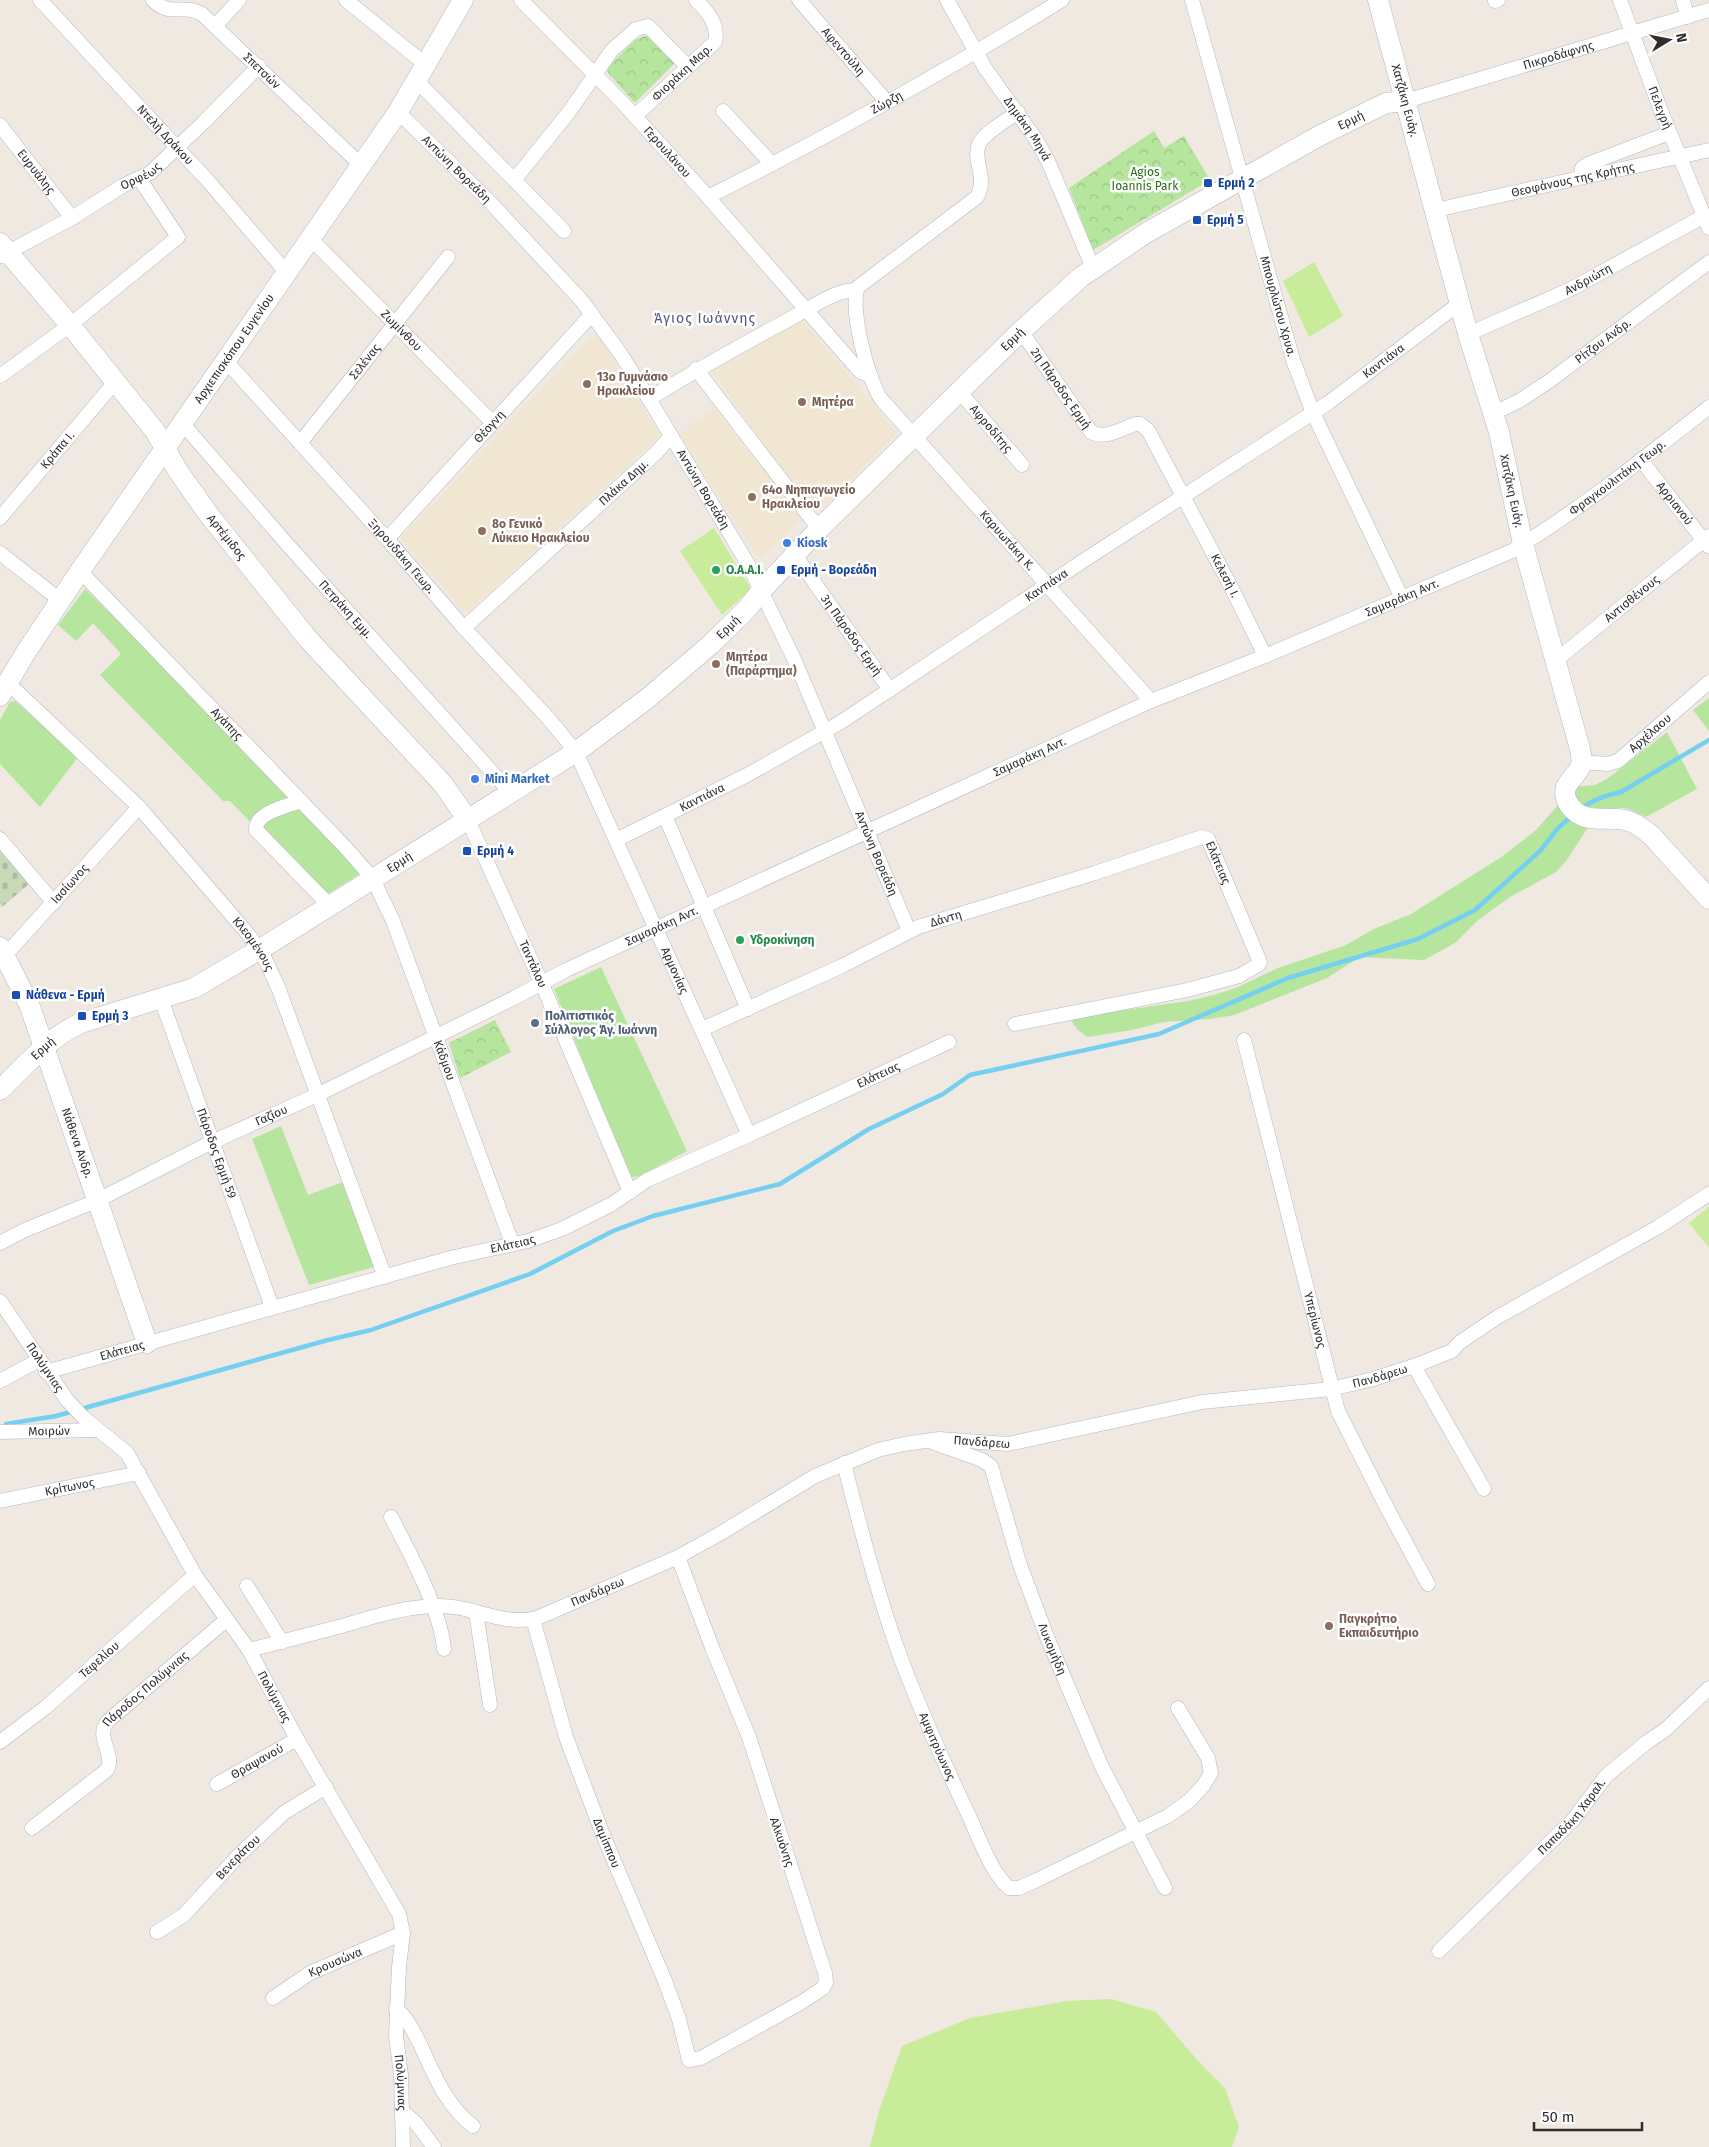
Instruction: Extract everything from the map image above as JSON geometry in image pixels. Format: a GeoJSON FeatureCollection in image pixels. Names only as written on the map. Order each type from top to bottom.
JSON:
{"type":"FeatureCollection","features":[{"type":"Feature","properties":{"kind":"street","name":"Ντελή Δράκου"},"geometry":{"type":"LineString","coordinates":[[40,0],[100,67],[178,148],[286,272]]}},
{"type":"Feature","properties":{"kind":"street","name":"Σπετσών"},"geometry":{"type":"LineString","coordinates":[[153,0],[165,10],[194,10],[202,14],[259,66],[361,165]]}},
{"type":"Feature","properties":{"kind":"street"},"geometry":{"type":"LineString","coordinates":[[215,26],[239,0]]}},
{"type":"Feature","properties":{"kind":"street"},"geometry":{"type":"LineString","coordinates":[[346,0],[422,73],[516,180],[564,231]]}},
{"type":"Feature","properties":{"kind":"street","name":"Αρχιεπισκόπου Ευγενίου"},"geometry":{"type":"LineString","coordinates":[[4,689],[60,600],[398,112],[463,0]]}},
{"type":"Feature","properties":{"kind":"street","name":"Γερουλάνου"},"geometry":{"type":"LineString","coordinates":[[522,0],[635,116],[807,310]]}},
{"type":"Feature","properties":{"kind":"street","name":"Φιοράκη Μαρ."},"geometry":{"type":"LineString","coordinates":[[635,116],[715,42],[716,36],[710,16],[696,0]]}},
{"type":"Feature","properties":{"kind":"street","name":"Αφεντούλη"},"geometry":{"type":"LineString","coordinates":[[800,0],[887,102]]}},
{"type":"Feature","properties":{"kind":"street","name":"Δημάκη Μηνά"},"geometry":{"type":"LineString","coordinates":[[947,0],[976,53],[1018,112],[1048,161],[1093,268]]}},
{"type":"Feature","properties":{"kind":"street","name":"Ζώρζη"},"geometry":{"type":"LineString","coordinates":[[708,197],[976,53],[1062,0]]}},
{"type":"Feature","properties":{"kind":"street","name":"Μπουρλώτου Χρυσ."},"geometry":{"type":"LineString","coordinates":[[1192,0],[1289,346],[1313,413],[1402,598]]}},
{"type":"Feature","properties":{"kind":"street","name":"Χατζάκη Ευάγ."},"geometry":{"type":"LineString","coordinates":[[1378,0],[1468,334],[1494,413],[1507,462],[1523,544],[1583,762]]}},
{"type":"Feature","properties":{"kind":"street","name":"Πελεγρή"},"geometry":{"type":"LineString","coordinates":[[1620,0],[1669,133],[1706,222]]}},
{"type":"Feature","properties":{"kind":"street"},"geometry":{"type":"LineString","coordinates":[[1683,0],[1687,17]]}},
{"type":"Feature","properties":{"kind":"street","name":"Πικροδάφνης"},"geometry":{"type":"LineString","coordinates":[[1406,101],[1709,10]]}},
{"type":"Feature","properties":{"kind":"street"},"geometry":{"type":"LineString","coordinates":[[516,180],[596,75],[612,50],[636,29],[645,25],[688,67]]}},
{"type":"Feature","properties":{"kind":"street","name":"Ορφέως"},"geometry":{"type":"LineString","coordinates":[[3,250],[72,218],[117,189],[150,173],[178,148],[259,66]]}},
{"type":"Feature","properties":{"kind":"street","name":"Ερμή"},"geometry":{"type":"LineString","coordinates":[[0,1090],[64,1031],[81,1023],[194,988],[259,950],[576,752],[648,698],[704,651],[746,610],[762,590],[819,529],[1021,331],[1093,268],[1146,233],[1319,136],[1386,103],[1406,101]]}},
{"type":"Feature","properties":{"kind":"street"},"geometry":{"type":"LineString","coordinates":[[723,111],[772,164]]}},
{"type":"Feature","properties":{"kind":"street","name":"Αντώνη Βορεάδη"},"geometry":{"type":"LineString","coordinates":[[398,112],[489,201],[572,288],[592,314],[649,399],[762,590],[909,930]]}},
{"type":"Feature","properties":{"kind":"street"},"geometry":{"type":"LineString","coordinates":[[649,399],[696,369],[807,310],[840,294],[857,290],[864,281],[974,201],[980,193],[982,183],[978,153],[979,144],[987,135],[1018,112]]}},
{"type":"Feature","properties":{"kind":"street","name":"Ευρυάλης"},"geometry":{"type":"LineString","coordinates":[[0,125],[72,218]]}},
{"type":"Feature","properties":{"kind":"street"},"geometry":{"type":"LineString","coordinates":[[1581,176],[1582,168],[1588,164],[1669,133]]}},
{"type":"Feature","properties":{"kind":"street","name":"Θεοφάνους της Κρήτης"},"geometry":{"type":"LineString","coordinates":[[1436,210],[1581,176],[1680,158],[1709,150]]}},
{"type":"Feature","properties":{"kind":"street"},"geometry":{"type":"LineString","coordinates":[[0,376],[70,325],[178,237],[139,178]]}},
{"type":"Feature","properties":{"kind":"street","name":"Ανδριώτη"},"geometry":{"type":"LineString","coordinates":[[1468,334],[1571,289],[1706,222]]}},
{"type":"Feature","properties":{"kind":"street","name":"Ζωμίνθου"},"geometry":{"type":"LineString","coordinates":[[310,238],[492,422]]}},
{"type":"Feature","properties":{"kind":"street","name":"Αρτέμιδος"},"geometry":{"type":"LineString","coordinates":[[3,250],[70,325],[166,447],[178,471],[209,515],[308,639],[443,784],[468,820]]}},
{"type":"Feature","properties":{"kind":"street","name":"Σελένας"},"geometry":{"type":"LineString","coordinates":[[300,443],[448,257]]}},
{"type":"Feature","properties":{"kind":"street","name":"Ρίτζου Ανδρ."},"geometry":{"type":"LineString","coordinates":[[1494,413],[1518,401],[1548,382],[1709,262]]}},
{"type":"Feature","properties":{"kind":"street","name":"Καρυωτάκη Κ."},"geometry":{"type":"LineString","coordinates":[[857,290],[854,300],[856,314],[871,376],[881,399],[1151,701]]}},
{"type":"Feature","properties":{"kind":"street","name":"Καντιάνα"},"geometry":{"type":"LineString","coordinates":[[616,840],[749,774],[825,732],[1184,495],[1352,387],[1460,303]]}},
{"type":"Feature","properties":{"kind":"street"},"geometry":{"type":"LineString","coordinates":[[807,310],[856,368],[871,376]]}},
{"type":"Feature","properties":{"kind":"street","name":"Θέογνη"},"geometry":{"type":"LineString","coordinates":[[387,539],[592,314]]}},
{"type":"Feature","properties":{"kind":"street","name":"2η Πάροδος Ερμή"},"geometry":{"type":"LineString","coordinates":[[1021,331],[1090,431],[1102,435],[1136,424],[1145,427],[1157,444],[1184,495]]}},
{"type":"Feature","properties":{"kind":"street","name":"Ξηρουδάκη Γεωρ."},"geometry":{"type":"LineString","coordinates":[[225,360],[387,539],[464,628],[549,719],[576,752]]}},
{"type":"Feature","properties":{"kind":"street"},"geometry":{"type":"LineString","coordinates":[[696,369],[819,529]]}},
{"type":"Feature","properties":{"kind":"street","name":"Κράπα Ι."},"geometry":{"type":"LineString","coordinates":[[0,518],[115,382]]}},
{"type":"Feature","properties":{"kind":"street","name":"Αφροδίτης"},"geometry":{"type":"LineString","coordinates":[[960,392],[1022,465]]}},
{"type":"Feature","properties":{"kind":"street","name":"Φραγκουλιτάκη Γεωρ."},"geometry":{"type":"LineString","coordinates":[[1523,544],[1641,460],[1709,407]]}},
{"type":"Feature","properties":{"kind":"street","name":"Πετράκη Εμμ."},"geometry":{"type":"LineString","coordinates":[[182,423],[287,544],[511,793]]}},
{"type":"Feature","properties":{"kind":"street","name":"Πλάκα Δημ."},"geometry":{"type":"LineString","coordinates":[[464,628],[656,453],[671,436]]}},
{"type":"Feature","properties":{"kind":"street","name":"Αρριανού"},"geometry":{"type":"LineString","coordinates":[[1641,460],[1707,541]]}},
{"type":"Feature","properties":{"kind":"street","name":"Κελεσή Ι."},"geometry":{"type":"LineString","coordinates":[[1184,495],[1265,656]]}},
{"type":"Feature","properties":{"kind":"street","name":"Αντισθένους"},"geometry":{"type":"LineString","coordinates":[[1555,662],[1707,541]]}},
{"type":"Feature","properties":{"kind":"street","name":"Σαμαράκη Αντ."},"geometry":{"type":"LineString","coordinates":[[542,984],[566,970],[1151,701],[1265,656],[1512,551],[1523,544]]}},
{"type":"Feature","properties":{"kind":"street"},"geometry":{"type":"LineString","coordinates":[[0,553],[60,600]]}},
{"type":"Feature","properties":{"kind":"street","name":"3η Πάροδος Ερμή"},"geometry":{"type":"LineString","coordinates":[[795,555],[890,690]]}},
{"type":"Feature","properties":{"kind":"street","name":"Αγάπης"},"geometry":{"type":"LineString","coordinates":[[80,571],[301,801],[373,879]]}},
{"type":"Feature","properties":{"kind":"street","name":"Αρχέλαου"},"geometry":{"type":"LineString","coordinates":[[1583,762],[1607,764],[1618,761],[1709,682]]}},
{"type":"Feature","properties":{"kind":"street","name":"Κλεομένους"},"geometry":{"type":"LineString","coordinates":[[4,689],[139,807],[199,876],[259,950],[278,987],[385,1276]]}},
{"type":"Feature","properties":{"kind":"street","name":"Αρμονίας"},"geometry":{"type":"LineString","coordinates":[[576,752],[749,1135]]}},
{"type":"Feature","properties":{"kind":"street"},"geometry":{"type":"LineString","coordinates":[[1583,762],[1580,772],[1569,782],[1565,790],[1566,800],[1573,810],[1586,818],[1625,820],[1636,824],[1652,836],[1709,899]]}},
{"type":"Feature","properties":{"kind":"street"},"geometry":{"type":"LineString","coordinates":[[301,801],[262,816],[256,825],[259,835],[330,906]]}},
{"type":"Feature","properties":{"kind":"street","name":"Ιασίωνος"},"geometry":{"type":"LineString","coordinates":[[2,955],[54,903],[139,807]]}},
{"type":"Feature","properties":{"kind":"street"},"geometry":{"type":"LineString","coordinates":[[665,816],[748,1009]]}},
{"type":"Feature","properties":{"kind":"street","name":"Ταντάλου"},"geometry":{"type":"LineString","coordinates":[[468,820],[542,984],[630,1192]]}},
{"type":"Feature","properties":{"kind":"street","name":"Δάντη"},"geometry":{"type":"LineString","coordinates":[[702,1029],[842,966],[909,930],[1095,873],[1202,837]]}},
{"type":"Feature","properties":{"kind":"street","name":"Ελάτειας"},"geometry":{"type":"LineString","coordinates":[[1015,1024],[1187,990],[1239,976],[1258,965],[1260,962],[1253,942],[1208,839],[1202,837]]}},
{"type":"Feature","properties":{"kind":"street"},"geometry":{"type":"LineString","coordinates":[[0,839],[54,903]]}},
{"type":"Feature","properties":{"kind":"street","name":"Κάδμου"},"geometry":{"type":"LineString","coordinates":[[373,879],[393,922],[512,1243]]}},
{"type":"Feature","properties":{"kind":"street","name":"Νάθενα Ανδρ."},"geometry":{"type":"LineString","coordinates":[[2,955],[29,1004],[147,1343]]}},
{"type":"Feature","properties":{"kind":"street","name":"Γαζίου"},"geometry":{"type":"LineString","coordinates":[[0,1243],[25,1230],[96,1201],[212,1142],[317,1095],[542,984]]}},
{"type":"Feature","properties":{"kind":"street","name":"Πάροδος Ερμή 59"},"geometry":{"type":"LineString","coordinates":[[161,999],[272,1307]]}},
{"type":"Feature","properties":{"kind":"street","name":"Υπερίωνος"},"geometry":{"type":"LineString","coordinates":[[1244,1040],[1331,1390],[1345,1427],[1428,1584]]}},
{"type":"Feature","properties":{"kind":"street","name":"Ελάτειας"},"geometry":{"type":"LineString","coordinates":[[0,1381],[42,1366],[147,1343],[385,1276],[512,1243],[528,1241],[572,1226],[612,1204],[647,1180],[949,1042]]}},
{"type":"Feature","properties":{"kind":"street","name":"Πανδάρεω"},"geometry":{"type":"LineString","coordinates":[[249,1650],[391,1612],[432,1606],[458,1607],[501,1619],[533,1619],[678,1557],[722,1533],[797,1486],[844,1463],[889,1447],[926,1440],[950,1439],[1008,1444],[1202,1402],[1331,1390],[1374,1379],[1452,1351],[1459,1343],[1496,1318],[1658,1227],[1709,1194]]}},
{"type":"Feature","properties":{"kind":"street","name":"Πολύμνιας"},"geometry":{"type":"LineString","coordinates":[[0,1302],[67,1400],[98,1430],[123,1449],[139,1473],[195,1575],[249,1650],[297,1739],[395,1907],[404,1933],[396,2009],[396,2036],[401,2075],[403,2147]]}},
{"type":"Feature","properties":{"kind":"street"},"geometry":{"type":"LineString","coordinates":[[1414,1366],[1484,1489]]}},
{"type":"Feature","properties":{"kind":"street","name":"Μοιρών"},"geometry":{"type":"LineString","coordinates":[[0,1432],[98,1430]]}},
{"type":"Feature","properties":{"kind":"street","name":"Λυκομήδη"},"geometry":{"type":"LineString","coordinates":[[926,1440],[982,1460],[991,1466],[1020,1565],[1047,1637],[1101,1765],[1165,1888]]}},
{"type":"Feature","properties":{"kind":"street","name":"Αμφιτρύωνος"},"geometry":{"type":"LineString","coordinates":[[844,1463],[861,1531],[900,1656],[957,1790],[991,1861],[1009,1888],[1019,1888],[1168,1816],[1182,1807],[1203,1786],[1211,1773],[1210,1764],[1206,1752],[1178,1708]]}},
{"type":"Feature","properties":{"kind":"street","name":"Κρίτωνος"},"geometry":{"type":"LineString","coordinates":[[0,1501],[139,1473]]}},
{"type":"Feature","properties":{"kind":"street"},"geometry":{"type":"LineString","coordinates":[[391,1517],[414,1563],[432,1606],[441,1632],[444,1649]]}},
{"type":"Feature","properties":{"kind":"street","name":"Αλκυόνης"},"geometry":{"type":"LineString","coordinates":[[678,1557],[713,1650],[749,1737],[826,1982],[824,1988],[802,2002],[710,2053],[693,2060]]}},
{"type":"Feature","properties":{"kind":"street","name":"Τεφελίου"},"geometry":{"type":"LineString","coordinates":[[0,1742],[46,1707],[195,1575]]}},
{"type":"Feature","properties":{"kind":"street"},"geometry":{"type":"LineString","coordinates":[[248,1586],[282,1642]]}},
{"type":"Feature","properties":{"kind":"street"},"geometry":{"type":"LineString","coordinates":[[476,1612],[490,1705]]}},
{"type":"Feature","properties":{"kind":"street","name":"Δαμίππου"},"geometry":{"type":"LineString","coordinates":[[533,1619],[566,1737],[603,1835],[665,1981],[679,2020],[689,2060],[693,2060]]}},
{"type":"Feature","properties":{"kind":"street","name":"Πάροδος Πολύμνιας"},"geometry":{"type":"LineString","coordinates":[[32,1828],[107,1770],[110,1759],[103,1729],[108,1721],[226,1620]]}},
{"type":"Feature","properties":{"kind":"street","name":"Παπαδάκη Χαραλ."},"geometry":{"type":"LineString","coordinates":[[1439,1951],[1573,1820],[1606,1776],[1647,1742],[1665,1730],[1709,1688]]}},
{"type":"Feature","properties":{"kind":"street","name":"Θραψανού"},"geometry":{"type":"LineString","coordinates":[[217,1784],[297,1739]]}},
{"type":"Feature","properties":{"kind":"street","name":"Βενεράτου"},"geometry":{"type":"LineString","coordinates":[[157,1932],[184,1915],[238,1856],[285,1812],[326,1788]]}},
{"type":"Feature","properties":{"kind":"street","name":"Κρουσώνα"},"geometry":{"type":"LineString","coordinates":[[273,1998],[310,1973],[404,1933]]}},
{"type":"Feature","properties":{"kind":"street"},"geometry":{"type":"LineString","coordinates":[[396,2009],[408,2021],[449,2100],[460,2116],[472,2126]]}},
{"type":"Feature","properties":{"kind":"street"},"geometry":{"type":"LineString","coordinates":[[402,2111],[416,2123],[434,2147]]}},
{"type":"Feature","properties":{"kind":"shaded area","name":"Μητέρα"},"geometry":{"type":"Polygon","coordinates":[[[802,320],[897,434],[818,511],[772,457],[711,370],[802,320]]]}},
{"type":"Feature","properties":{"kind":"shaded area"},"geometry":{"type":"Polygon","coordinates":[[[596,332],[660,436],[466,614],[401,538],[596,332]]]}},
{"type":"Feature","properties":{"kind":"shaded area","name":"64ο Νηπιαγωγείο Ηρακλείου"},"geometry":{"type":"Polygon","coordinates":[[[714,408],[802,518],[759,559],[680,435],[714,408]]]}},
{"type":"Feature","properties":{"kind":"green space"},"geometry":{"type":"Polygon","coordinates":[[[644,36],[651,36],[676,62],[635,103],[608,73],[607,68],[635,40],[644,36]]]}},
{"type":"Feature","properties":{"kind":"green space","name":"Agios Ioannis Park"},"geometry":{"type":"Polygon","coordinates":[[[1154,131],[1164,148],[1184,136],[1210,180],[1093,250],[1069,188],[1154,131]]]}},
{"type":"Feature","properties":{"kind":"green space"},"geometry":{"type":"Polygon","coordinates":[[[1314,262],[1343,316],[1309,337],[1283,281],[1314,262]]]}},
{"type":"Feature","properties":{"kind":"green space","name":"Ο.Α.Α.Ι."},"geometry":{"type":"Polygon","coordinates":[[[714,528],[751,589],[722,615],[680,551],[714,528]]]}},
{"type":"Feature","properties":{"kind":"green space"},"geometry":{"type":"Polygon","coordinates":[[[85,589],[140,642],[361,873],[323,897],[230,801],[223,801],[100,675],[121,654],[93,623],[76,641],[58,625],[85,589]]]}},
{"type":"Feature","properties":{"kind":"green space"},"geometry":{"type":"Polygon","coordinates":[[[1709,698],[1709,731],[1693,710],[1709,698]]]}},
{"type":"Feature","properties":{"kind":"green space"},"geometry":{"type":"Polygon","coordinates":[[[15,701],[78,757],[40,807],[0,764],[0,720],[10,702],[15,701]]]}},
{"type":"Feature","properties":{"kind":"green space"},"geometry":{"type":"Polygon","coordinates":[[[1667,732],[1697,789],[1646,817],[1623,808],[1597,811],[1578,809],[1572,787],[1595,785],[1607,779],[1667,732]]]}},
{"type":"Feature","properties":{"kind":"green space"},"geometry":{"type":"Polygon","coordinates":[[[1558,805],[1591,823],[1566,861],[1556,872],[1510,897],[1477,921],[1455,943],[1424,960],[1360,957],[1327,978],[1234,1015],[1211,1019],[1164,1022],[1132,1030],[1088,1037],[1078,1030],[1069,1018],[1188,1001],[1214,995],[1238,987],[1278,968],[1346,945],[1374,929],[1411,914],[1503,856],[1536,830],[1558,805]]]}},
{"type":"Feature","properties":{"kind":"green space"},"geometry":{"type":"Polygon","coordinates":[[[0,851],[29,884],[2,907],[0,904],[0,851]]]}},
{"type":"Feature","properties":{"kind":"green space"},"geometry":{"type":"Polygon","coordinates":[[[601,967],[687,1151],[640,1176],[632,1177],[629,1175],[554,989],[601,967]]]}},
{"type":"Feature","properties":{"kind":"green space"},"geometry":{"type":"Polygon","coordinates":[[[495,1020],[511,1052],[460,1078],[449,1043],[495,1020]]]}},
{"type":"Feature","properties":{"kind":"green space"},"geometry":{"type":"Polygon","coordinates":[[[281,1126],[308,1195],[343,1182],[374,1267],[309,1285],[252,1139],[281,1126]]]}},
{"type":"Feature","properties":{"kind":"green space"},"geometry":{"type":"Polygon","coordinates":[[[1709,1207],[1709,1248],[1689,1223],[1709,1207]]]}},
{"type":"Feature","properties":{"kind":"green space"},"geometry":{"type":"Polygon","coordinates":[[[1111,1999],[1156,2012],[1199,2062],[1225,2088],[1239,2127],[1232,2147],[870,2147],[879,2111],[902,2046],[970,2018],[1067,2001],[1111,1999]]]}},
{"type":"Feature","properties":{"kind":"waterway"},"geometry":{"type":"LineString","coordinates":[[1582,808],[1600,798],[1621,792],[1709,740]]}},
{"type":"Feature","properties":{"kind":"waterway"},"geometry":{"type":"LineString","coordinates":[[6,1424],[56,1416],[328,1340],[371,1330],[530,1274],[613,1231],[653,1216],[780,1184],[869,1129],[943,1094],[970,1075],[1159,1034],[1288,978],[1418,939],[1475,910],[1540,851],[1559,827],[1572,816]]}},
{"type":"Feature","properties":{"kind":"place","name":"Ερμή 2"},"geometry":{"type":"Point","coordinates":[1208,183]}},
{"type":"Feature","properties":{"kind":"place","name":"Ερμή 5"},"geometry":{"type":"Point","coordinates":[1197,220]}},
{"type":"Feature","properties":{"kind":"place","name":"13o Γυμνάσιο Ηρακλείου"},"geometry":{"type":"Point","coordinates":[587,384]}},
{"type":"Feature","properties":{"kind":"place","name":"Μητέρα"},"geometry":{"type":"Point","coordinates":[802,402]}},
{"type":"Feature","properties":{"kind":"place","name":"64ο Νηπιαγωγείο Ηρακλείου"},"geometry":{"type":"Point","coordinates":[752,497]}},
{"type":"Feature","properties":{"kind":"place","name":"8ο Γενικό Λύκειο Ηρακλείου"},"geometry":{"type":"Point","coordinates":[482,531]}},
{"type":"Feature","properties":{"kind":"place","name":"Kiosk"},"geometry":{"type":"Point","coordinates":[787,543]}},
{"type":"Feature","properties":{"kind":"place","name":"Ο.Α.Α.Ι."},"geometry":{"type":"Point","coordinates":[716,570]}},
{"type":"Feature","properties":{"kind":"place","name":"Ερμή - Βορεάδη"},"geometry":{"type":"Point","coordinates":[781,570]}},
{"type":"Feature","properties":{"kind":"place","name":"Μητέρα (Παράρτημα)"},"geometry":{"type":"Point","coordinates":[716,664]}},
{"type":"Feature","properties":{"kind":"place","name":"Mini Market"},"geometry":{"type":"Point","coordinates":[475,779]}},
{"type":"Feature","properties":{"kind":"place","name":"Ερμή 4"},"geometry":{"type":"Point","coordinates":[467,851]}},
{"type":"Feature","properties":{"kind":"place","name":"Υδροκίνηση"},"geometry":{"type":"Point","coordinates":[740,940]}},
{"type":"Feature","properties":{"kind":"place","name":"Νάθενα - Ερμή"},"geometry":{"type":"Point","coordinates":[16,995]}},
{"type":"Feature","properties":{"kind":"place","name":"Ερμή 3"},"geometry":{"type":"Point","coordinates":[82,1016]}},
{"type":"Feature","properties":{"kind":"place","name":"Πολιτιστικός Σύλλογος Άγ. Ιωάννη"},"geometry":{"type":"Point","coordinates":[535,1023]}},
{"type":"Feature","properties":{"kind":"place","name":"Παγκρήτιο Εκπαιδευτήριο"},"geometry":{"type":"Point","coordinates":[1329,1626]}},
{"type":"Feature","properties":{"kind":"district","name":"Άγιος Ιωάννης"},"geometry":{"type":"Point","coordinates":[705,318]}}]}
